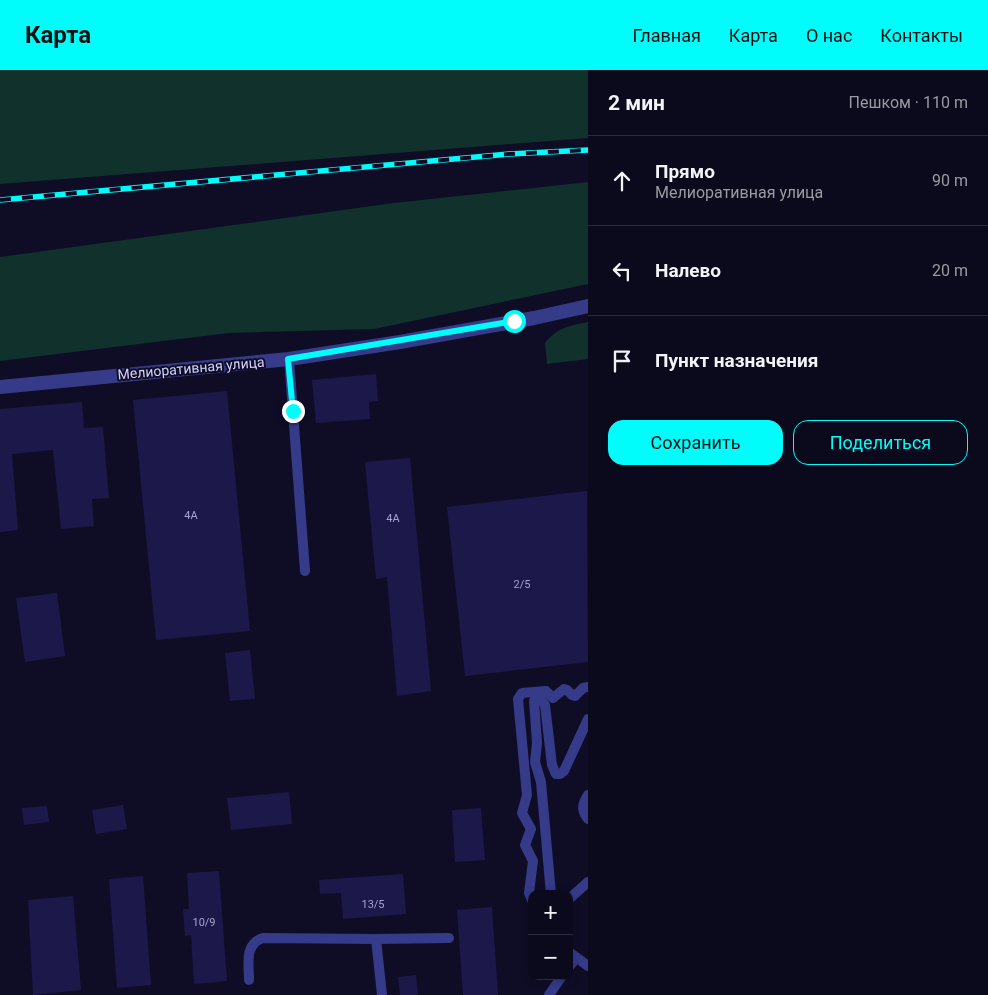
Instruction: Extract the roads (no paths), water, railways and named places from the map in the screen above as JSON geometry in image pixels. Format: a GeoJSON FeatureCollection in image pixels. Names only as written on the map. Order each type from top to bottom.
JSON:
{"type":"FeatureCollection","features":[{"type":"Feature","properties":{"kind":"street","name":"Мелиоративная улица"},"geometry":{"type":"LineString","coordinates":[[0,386],[288,359],[400,342],[534,318],[588,306]]}},
{"type":"Feature","properties":{"kind":"lane"},"geometry":{"type":"LineString","coordinates":[[288,359],[306,571]]}},
{"type":"Feature","properties":{"kind":"lane"},"geometry":{"type":"LineString","coordinates":[[529,890],[533,861],[525,845],[531,829],[522,813],[527,795],[518,699],[522,693],[541,691],[546,691],[553,698],[564,689],[575,696],[583,688],[588,687]]}},
{"type":"Feature","properties":{"kind":"lane"},"geometry":{"type":"LineString","coordinates":[[551,890],[541,782],[535,762],[537,743],[534,701],[536,698],[540,698],[546,705],[552,764],[556,774],[560,774],[564,770],[588,719]]}},
{"type":"Feature","properties":{"kind":"lane"},"geometry":{"type":"LineString","coordinates":[[588,795],[583,802],[582,808],[588,819]]}},
{"type":"Feature","properties":{"kind":"lane"},"geometry":{"type":"LineString","coordinates":[[573,895],[588,882]]}},
{"type":"Feature","properties":{"kind":"lane"},"geometry":{"type":"LineString","coordinates":[[249,980],[248,956],[251,946],[255,941],[263,938],[449,938]]}},
{"type":"Feature","properties":{"kind":"lane"},"geometry":{"type":"LineString","coordinates":[[376,939],[382,995]]}},
{"type":"Feature","properties":{"kind":"lane"},"geometry":{"type":"LineString","coordinates":[[573,955],[588,966]]}},
{"type":"Feature","properties":{"kind":"lane"},"geometry":{"type":"LineString","coordinates":[[549,995],[559,980]]}},
{"type":"Feature","properties":{"kind":"railway"},"geometry":{"type":"LineString","coordinates":[[0,200],[509,154],[588,150]]}}]}
